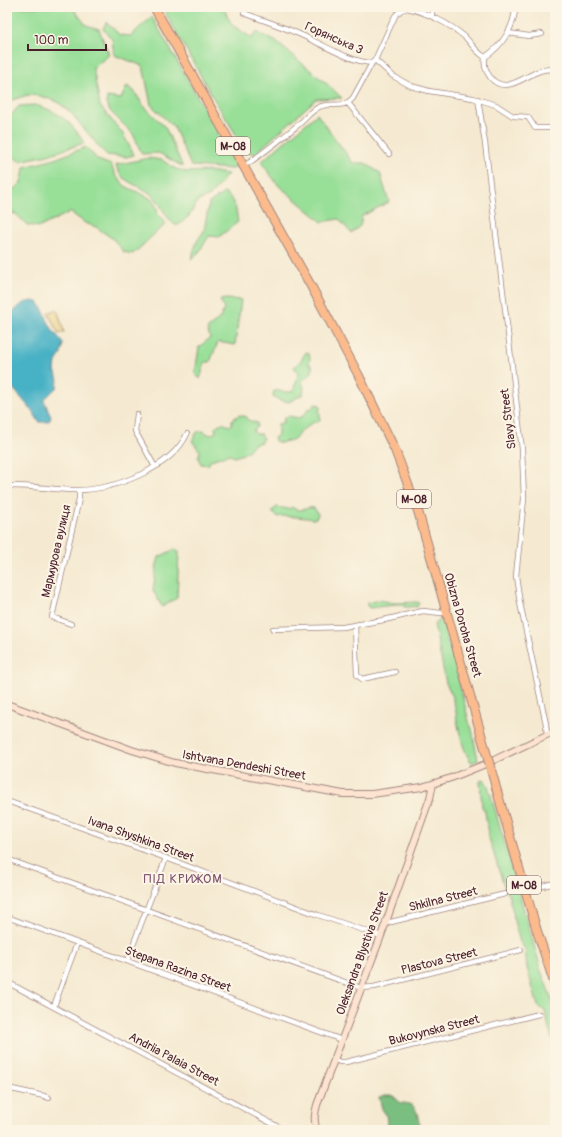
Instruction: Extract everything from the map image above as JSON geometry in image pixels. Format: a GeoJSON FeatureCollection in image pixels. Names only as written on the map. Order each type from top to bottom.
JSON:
{"type":"FeatureCollection","features":[{"type":"Feature","properties":{"kind":"highway","name":"М-08"},"geometry":{"type":"LineString","coordinates":[[154,7],[244,166]]}},
{"type":"Feature","properties":{"kind":"highway","name":"Obizna Doroha Street"},"geometry":{"type":"LineString","coordinates":[[244,166],[358,374],[397,457],[418,512],[537,931],[555,985]]}},
{"type":"Feature","properties":{"kind":"street"},"geometry":{"type":"LineString","coordinates":[[432,7],[432,16]]}},
{"type":"Feature","properties":{"kind":"street"},"geometry":{"type":"LineString","coordinates":[[515,7],[512,24],[508,33],[496,48],[485,57],[484,65],[486,72],[499,84],[506,85],[514,84],[534,72],[551,69],[555,70]]}},
{"type":"Feature","properties":{"kind":"street"},"geometry":{"type":"LineString","coordinates":[[244,166],[299,124],[318,107],[327,104],[348,103],[353,98],[400,9],[407,8],[432,16],[464,36],[476,50],[485,57]]}},
{"type":"Feature","properties":{"kind":"street","name":"Горянська 3"},"geometry":{"type":"LineString","coordinates":[[244,13],[299,34],[366,63],[373,62]]}},
{"type":"Feature","properties":{"kind":"street"},"geometry":{"type":"LineString","coordinates":[[508,33],[529,36],[542,34]]}},
{"type":"Feature","properties":{"kind":"street"},"geometry":{"type":"LineString","coordinates":[[373,62],[411,86],[423,90],[478,100],[496,105],[513,116],[528,117],[535,128],[554,128]]}},
{"type":"Feature","properties":{"kind":"street","name":"Slavy Street"},"geometry":{"type":"LineString","coordinates":[[478,100],[487,159],[522,449],[524,499],[516,576],[518,596],[546,724],[547,735]]}},
{"type":"Feature","properties":{"kind":"street"},"geometry":{"type":"LineString","coordinates":[[348,103],[389,154]]}},
{"type":"Feature","properties":{"kind":"street"},"geometry":{"type":"LineString","coordinates":[[136,414],[135,431],[154,467]]}},
{"type":"Feature","properties":{"kind":"street"},"geometry":{"type":"LineString","coordinates":[[7,486],[19,485],[79,490],[123,481],[142,474],[154,467],[174,452],[184,441],[187,434]]}},
{"type":"Feature","properties":{"kind":"street","name":"Мармурова вулиця"},"geometry":{"type":"LineString","coordinates":[[71,624],[52,617],[79,490]]}},
{"type":"Feature","properties":{"kind":"street"},"geometry":{"type":"LineString","coordinates":[[273,629],[314,629],[355,626],[423,611],[441,613],[447,612]]}},
{"type":"Feature","properties":{"kind":"street"},"geometry":{"type":"LineString","coordinates":[[355,626],[357,675],[359,678],[362,679],[395,672]]}},
{"type":"Feature","properties":{"kind":"street","name":"Ishtvana Dendeshi Street"},"geometry":{"type":"LineString","coordinates":[[7,704],[168,762],[199,769],[350,794],[372,794],[433,784],[483,765]]}},
{"type":"Feature","properties":{"kind":"street"},"geometry":{"type":"LineString","coordinates":[[494,760],[555,731]]}},
{"type":"Feature","properties":{"kind":"street","name":"Oleksandra Blystiva Street"},"geometry":{"type":"LineString","coordinates":[[317,1130],[314,1124],[315,1112],[381,936],[385,921],[430,798],[433,784]]}},
{"type":"Feature","properties":{"kind":"street","name":"Ivana Shyshkina Street"},"geometry":{"type":"LineString","coordinates":[[7,801],[166,858],[318,916],[381,936]]}},
{"type":"Feature","properties":{"kind":"street"},"geometry":{"type":"LineString","coordinates":[[127,961],[166,858]]}},
{"type":"Feature","properties":{"kind":"street"},"geometry":{"type":"LineString","coordinates":[[7,859],[361,988]]}},
{"type":"Feature","properties":{"kind":"street"},"geometry":{"type":"LineString","coordinates":[[535,888],[555,883]]}},
{"type":"Feature","properties":{"kind":"street","name":"Shkilna Street"},"geometry":{"type":"LineString","coordinates":[[385,921],[391,922],[505,894]]}},
{"type":"Feature","properties":{"kind":"street","name":"Stepana Razina Street"},"geometry":{"type":"LineString","coordinates":[[7,917],[342,1040]]}},
{"type":"Feature","properties":{"kind":"street"},"geometry":{"type":"LineString","coordinates":[[54,1006],[77,943]]}},
{"type":"Feature","properties":{"kind":"street","name":"Plastova Street"},"geometry":{"type":"LineString","coordinates":[[361,988],[374,987],[520,950]]}},
{"type":"Feature","properties":{"kind":"street","name":"Andriia Palaia Street"},"geometry":{"type":"LineString","coordinates":[[7,982],[284,1130]]}},
{"type":"Feature","properties":{"kind":"street","name":"Bukovynska Street"},"geometry":{"type":"LineString","coordinates":[[334,1060],[346,1062],[539,1014]]}},
{"type":"Feature","properties":{"kind":"street"},"geometry":{"type":"LineString","coordinates":[[7,1088],[49,1098]]}},
{"type":"Feature","properties":{"kind":"green space"},"geometry":{"type":"Polygon","coordinates":[[[7,7],[72,7],[86,25],[99,29],[109,55],[93,68],[100,106],[123,134],[134,155],[126,157],[107,155],[71,113],[58,102],[40,96],[28,95],[12,100],[7,98],[7,7]]]}},
{"type":"Feature","properties":{"kind":"green space"},"geometry":{"type":"Polygon","coordinates":[[[162,7],[224,7],[232,25],[252,38],[256,32],[275,41],[342,98],[316,99],[255,154],[247,152],[215,101],[162,7]]]}},
{"type":"Feature","properties":{"kind":"green space"},"geometry":{"type":"Polygon","coordinates":[[[152,17],[237,166],[232,169],[191,166],[174,127],[151,105],[143,66],[114,55],[112,39],[103,29],[106,22],[120,35],[130,36],[152,17]]]}},
{"type":"Feature","properties":{"kind":"green space"},"geometry":{"type":"Polygon","coordinates":[[[127,86],[134,91],[143,105],[165,127],[183,167],[159,153],[142,154],[133,134],[110,111],[106,104],[107,97],[121,99],[127,86]]]}},
{"type":"Feature","properties":{"kind":"green space"},"geometry":{"type":"Polygon","coordinates":[[[35,105],[43,107],[64,118],[75,129],[84,143],[48,155],[19,161],[14,158],[8,143],[7,120],[19,106],[35,105]]]}},
{"type":"Feature","properties":{"kind":"green space"},"geometry":{"type":"Polygon","coordinates":[[[317,114],[353,163],[365,163],[380,173],[389,202],[362,216],[360,226],[351,233],[339,219],[322,222],[278,185],[261,162],[317,114]]]}},
{"type":"Feature","properties":{"kind":"green space"},"geometry":{"type":"Polygon","coordinates":[[[86,147],[98,160],[111,165],[116,176],[125,186],[150,198],[156,206],[158,214],[166,224],[133,254],[124,252],[113,239],[96,227],[85,223],[70,212],[40,227],[27,225],[16,214],[7,213],[7,193],[16,188],[22,181],[24,167],[52,160],[86,147]]]}},
{"type":"Feature","properties":{"kind":"green space"},"geometry":{"type":"Polygon","coordinates":[[[148,158],[162,160],[176,169],[187,172],[208,171],[228,174],[210,196],[198,201],[189,216],[180,224],[175,225],[154,197],[144,189],[122,177],[116,165],[148,158]]]}},
{"type":"Feature","properties":{"kind":"green space"},"geometry":{"type":"Polygon","coordinates":[[[224,193],[233,201],[238,222],[219,237],[209,236],[199,252],[191,259],[197,241],[204,231],[209,203],[224,193]]]}},
{"type":"Feature","properties":{"kind":"green space"},"geometry":{"type":"Polygon","coordinates":[[[220,300],[241,300],[235,345],[218,342],[210,362],[205,362],[200,379],[195,374],[199,347],[210,338],[207,329],[220,318],[224,309],[220,300]]]}},
{"type":"Feature","properties":{"kind":"green space"},"geometry":{"type":"Polygon","coordinates":[[[306,352],[309,353],[309,364],[312,365],[312,371],[302,381],[304,388],[303,394],[289,402],[279,400],[273,396],[274,391],[293,391],[299,373],[294,367],[300,362],[306,352]]]}},
{"type":"Feature","properties":{"kind":"green space"},"geometry":{"type":"Polygon","coordinates":[[[315,404],[320,405],[320,419],[318,422],[314,422],[301,431],[295,439],[281,443],[275,441],[274,438],[278,435],[278,424],[283,423],[284,418],[289,416],[299,418],[315,404]]]}},
{"type":"Feature","properties":{"kind":"green space"},"geometry":{"type":"Polygon","coordinates":[[[239,415],[247,417],[248,420],[257,423],[257,427],[253,431],[256,434],[261,434],[263,438],[261,442],[253,445],[240,455],[234,457],[229,454],[211,460],[208,465],[201,464],[198,458],[200,451],[192,441],[197,432],[203,431],[210,435],[216,432],[215,428],[219,424],[230,426],[232,424],[232,420],[239,415]]]}},
{"type":"Feature","properties":{"kind":"green space"},"geometry":{"type":"Polygon","coordinates":[[[277,507],[289,509],[292,507],[298,510],[314,508],[318,514],[314,519],[290,516],[278,517],[272,511],[277,507]]]}},
{"type":"Feature","properties":{"kind":"green space"},"geometry":{"type":"Polygon","coordinates":[[[175,549],[179,551],[177,598],[162,607],[153,590],[157,564],[159,557],[175,549]]]}},
{"type":"Feature","properties":{"kind":"green space"},"geometry":{"type":"Polygon","coordinates":[[[379,600],[395,603],[419,603],[417,607],[406,607],[399,605],[370,608],[367,606],[367,603],[379,600]]]}},
{"type":"Feature","properties":{"kind":"green space"},"geometry":{"type":"Polygon","coordinates":[[[440,618],[442,618],[445,625],[445,633],[452,653],[472,729],[478,760],[472,763],[466,754],[462,743],[453,697],[446,683],[434,624],[439,621],[440,618]]]}},
{"type":"Feature","properties":{"kind":"green space"},"geometry":{"type":"Polygon","coordinates":[[[484,779],[492,799],[539,966],[555,1007],[555,1042],[551,1037],[545,1011],[538,1006],[527,968],[525,949],[520,942],[509,896],[505,889],[488,835],[485,811],[482,807],[480,782],[484,779]]]}},
{"type":"Feature","properties":{"kind":"green space"},"geometry":{"type":"Polygon","coordinates":[[[392,1095],[401,1103],[407,1103],[414,1107],[418,1117],[420,1127],[419,1130],[388,1130],[386,1115],[382,1109],[379,1097],[392,1095]]]}},
{"type":"Feature","properties":{"kind":"sand"},"geometry":{"type":"Polygon","coordinates":[[[57,309],[64,332],[59,334],[48,313],[57,309]]]}},
{"type":"Feature","properties":{"kind":"water"},"geometry":{"type":"Polygon","coordinates":[[[32,301],[38,302],[52,329],[63,343],[61,354],[56,362],[55,370],[58,380],[57,387],[44,400],[51,417],[50,420],[46,422],[39,422],[33,412],[12,387],[7,385],[7,306],[13,312],[23,303],[32,301]]]}},
{"type":"Feature","properties":{"kind":"district","name":"ПІД КРИЖОМ"},"geometry":{"type":"Point","coordinates":[183,878]}}]}
